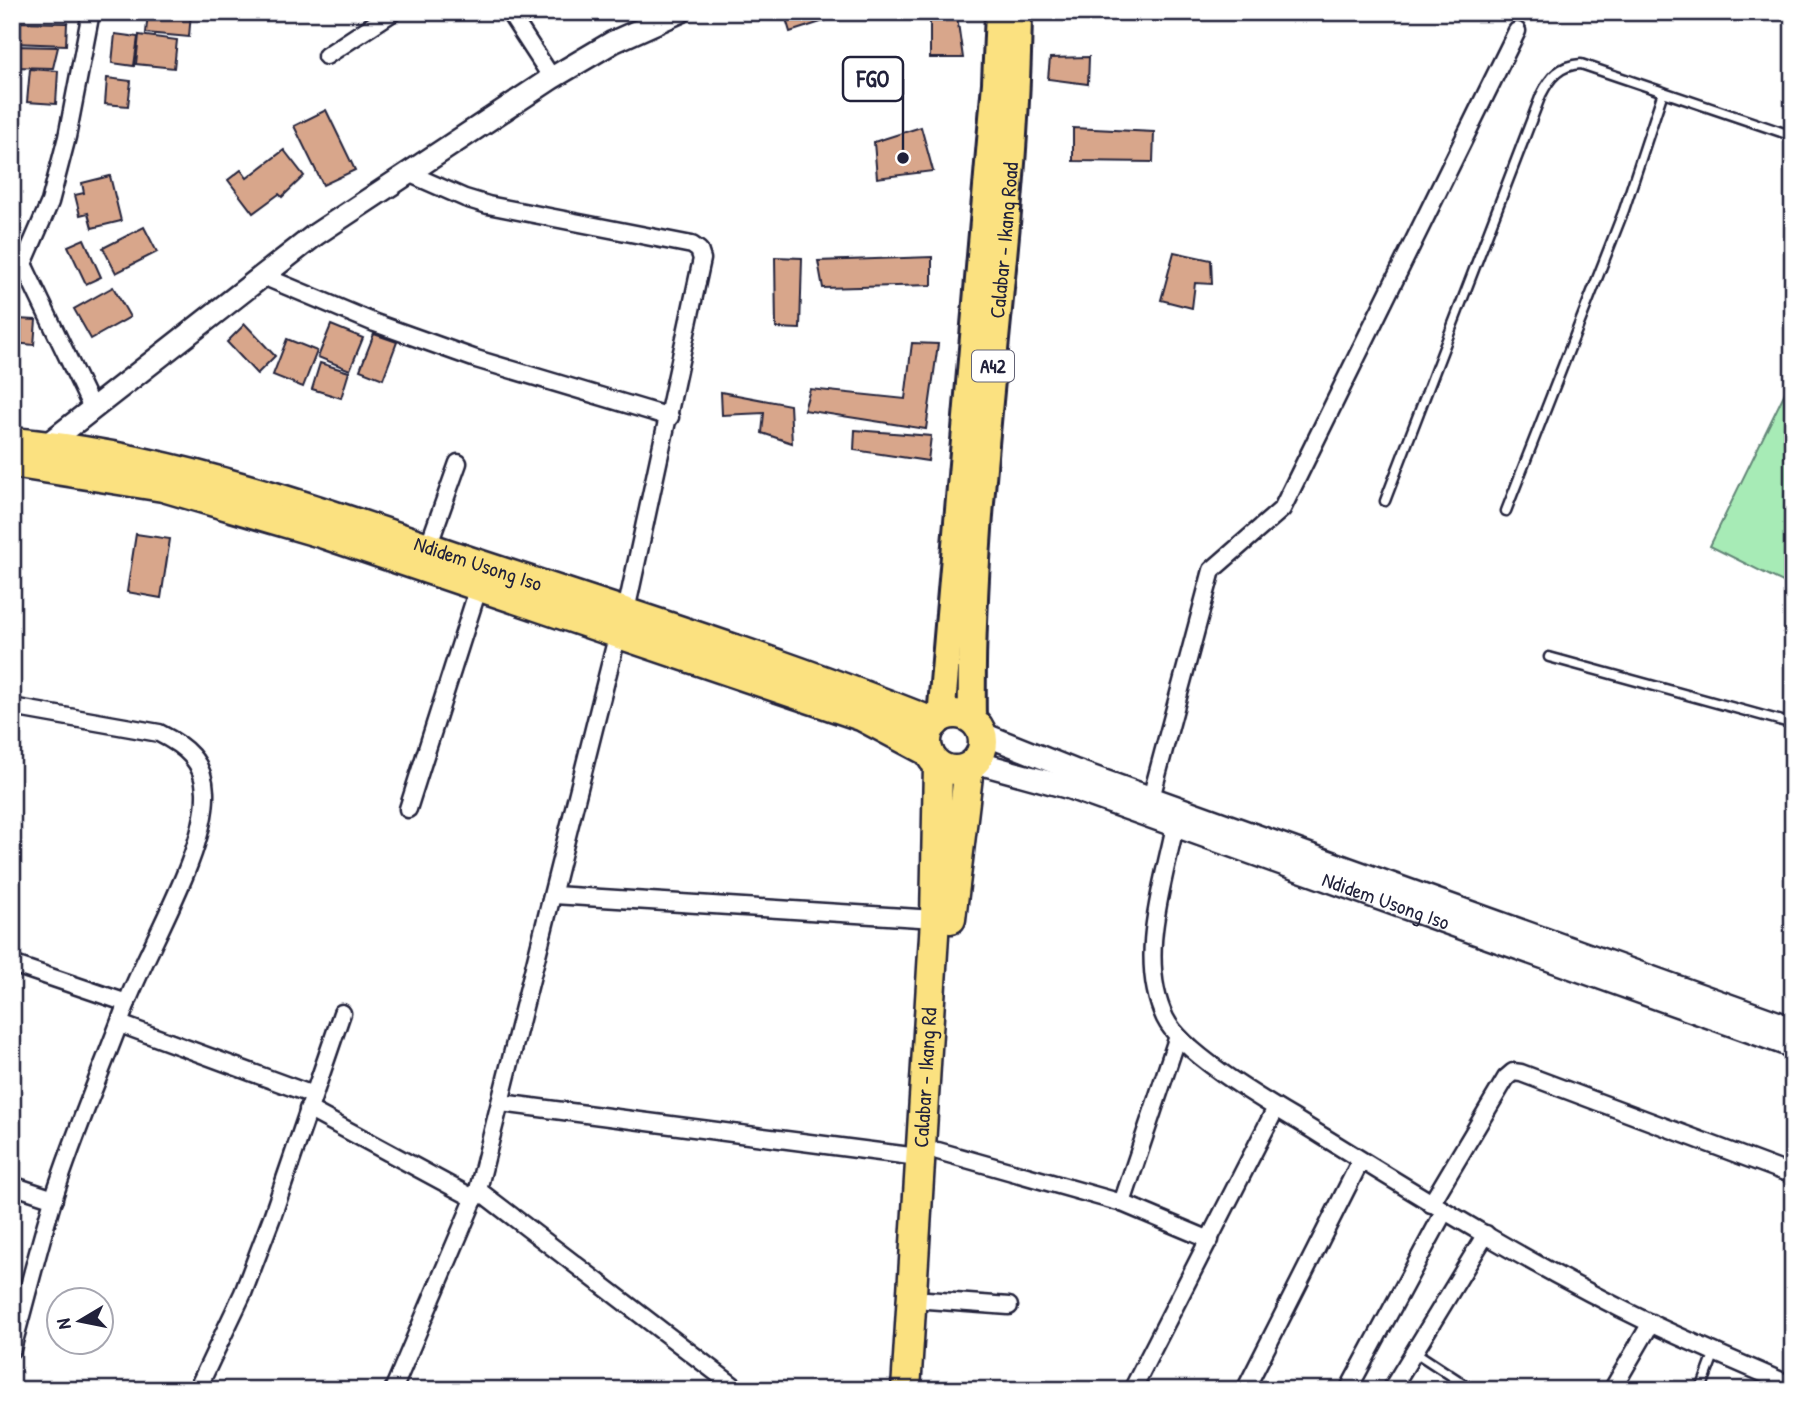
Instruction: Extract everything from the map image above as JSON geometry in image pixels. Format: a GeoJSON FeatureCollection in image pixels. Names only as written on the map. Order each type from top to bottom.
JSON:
{"type":"FeatureCollection","features":[{"type":"Feature","properties":{"kind":"highway","name":"Ndidem Usong Iso"},"geometry":{"type":"LineString","coordinates":[[15,456],[47,445],[223,480],[428,547],[861,716],[934,759]]}},
{"type":"Feature","properties":{"kind":"highway","name":"Ndidem Usong Iso"},"geometry":{"type":"LineString","coordinates":[[15,456],[163,487],[324,534],[479,586],[622,622],[938,720]]}},
{"type":"Feature","properties":{"kind":"highway"},"geometry":{"type":"LineString","coordinates":[[957,714],[976,726],[982,748],[972,765],[953,770],[934,759],[928,736],[938,720],[957,714]]}},
{"type":"Feature","properties":{"kind":"highway","name":"Calabar - Ikang Rd"},"geometry":{"type":"LineString","coordinates":[[922,1390],[927,1300],[935,919],[934,759]]}},
{"type":"Feature","properties":{"kind":"highway","name":"Calabar - Ikang Rd"},"geometry":{"type":"LineString","coordinates":[[905,1390],[951,918],[972,765]]}},
{"type":"Feature","properties":{"kind":"main road","name":"Calabar - Ikang Road"},"geometry":{"type":"LineString","coordinates":[[938,720],[996,83],[999,12]]}},
{"type":"Feature","properties":{"kind":"main road","name":"Calabar - Ikang Road"},"geometry":{"type":"LineString","coordinates":[[976,726],[970,635],[998,320],[1017,67],[1018,12]]}},
{"type":"Feature","properties":{"kind":"street"},"geometry":{"type":"LineString","coordinates":[[91,12],[67,137],[50,202],[18,259],[92,408]]}},
{"type":"Feature","properties":{"kind":"street"},"geometry":{"type":"LineString","coordinates":[[326,56],[393,12]]}},
{"type":"Feature","properties":{"kind":"street"},"geometry":{"type":"LineString","coordinates":[[509,12],[552,78]]}},
{"type":"Feature","properties":{"kind":"street"},"geometry":{"type":"LineString","coordinates":[[47,445],[315,235],[552,78],[612,42],[681,12]]}},
{"type":"Feature","properties":{"kind":"street"},"geometry":{"type":"LineString","coordinates":[[1151,798],[1212,570],[1282,509],[1517,31]]}},
{"type":"Feature","properties":{"kind":"street"},"geometry":{"type":"LineString","coordinates":[[393,1390],[477,1194],[622,622],[670,417],[702,259],[697,247],[488,205],[408,173]]}},
{"type":"Feature","properties":{"kind":"street"},"geometry":{"type":"LineString","coordinates":[[263,276],[375,323],[476,359],[670,417]]}},
{"type":"Feature","properties":{"kind":"street"},"geometry":{"type":"LineString","coordinates":[[428,547],[458,463]]}},
{"type":"Feature","properties":{"kind":"street"},"geometry":{"type":"LineString","coordinates":[[408,809],[479,586]]}},
{"type":"Feature","properties":{"kind":"street"},"geometry":{"type":"LineString","coordinates":[[12,707],[159,733],[179,743],[193,755],[202,771],[204,810],[196,843],[127,1003],[54,1199],[12,1349]]}},
{"type":"Feature","properties":{"kind":"street","name":"Ndidem Usong Iso"},"geometry":{"type":"LineString","coordinates":[[976,726],[1151,798],[1793,1028]]}},
{"type":"Feature","properties":{"kind":"street","name":"Ndidem Usong Iso"},"geometry":{"type":"LineString","coordinates":[[972,765],[1070,788],[1793,1047]]}},
{"type":"Feature","properties":{"kind":"street"},"geometry":{"type":"LineString","coordinates":[[1175,826],[1156,918],[1153,947],[1154,979],[1161,1007],[1177,1039],[1276,1108],[1438,1208],[1651,1323],[1793,1387]]}},
{"type":"Feature","properties":{"kind":"street"},"geometry":{"type":"LineString","coordinates":[[554,895],[935,919]]}},
{"type":"Feature","properties":{"kind":"street"},"geometry":{"type":"LineString","coordinates":[[12,964],[127,1003]]}},
{"type":"Feature","properties":{"kind":"street"},"geometry":{"type":"LineString","coordinates":[[197,1390],[243,1293],[342,1013]]}},
{"type":"Feature","properties":{"kind":"street"},"geometry":{"type":"LineString","coordinates":[[120,1024],[311,1102],[477,1194],[738,1390]]}},
{"type":"Feature","properties":{"kind":"street"},"geometry":{"type":"LineString","coordinates":[[1122,1203],[1177,1039]]}},
{"type":"Feature","properties":{"kind":"street"},"geometry":{"type":"LineString","coordinates":[[1348,1390],[1438,1208],[1506,1078],[1513,1072],[1793,1175]]}},
{"type":"Feature","properties":{"kind":"street"},"geometry":{"type":"LineString","coordinates":[[501,1103],[928,1154],[1122,1203],[1210,1240]]}},
{"type":"Feature","properties":{"kind":"street"},"geometry":{"type":"LineString","coordinates":[[1132,1390],[1276,1108]]}},
{"type":"Feature","properties":{"kind":"street"},"geometry":{"type":"LineString","coordinates":[[1245,1390],[1360,1162]]}},
{"type":"Feature","properties":{"kind":"street"},"geometry":{"type":"LineString","coordinates":[[12,1185],[54,1199]]}},
{"type":"Feature","properties":{"kind":"street"},"geometry":{"type":"LineString","coordinates":[[1391,1390],[1486,1234]]}},
{"type":"Feature","properties":{"kind":"street"},"geometry":{"type":"LineString","coordinates":[[927,1300],[1009,1306]]}},
{"type":"Feature","properties":{"kind":"street"},"geometry":{"type":"LineString","coordinates":[[1612,1390],[1651,1323]]}},
{"type":"Feature","properties":{"kind":"lane"},"geometry":{"type":"LineString","coordinates":[[1385,501],[1549,81],[1568,65],[1581,64],[1793,136]]}},
{"type":"Feature","properties":{"kind":"lane"},"geometry":{"type":"LineString","coordinates":[[1506,511],[1624,210],[1663,92]]}},
{"type":"Feature","properties":{"kind":"lane"},"geometry":{"type":"LineString","coordinates":[[1549,657],[1793,724]]}},
{"type":"Feature","properties":{"kind":"lane"},"geometry":{"type":"LineString","coordinates":[[1415,1352],[1473,1390]]}},
{"type":"Feature","properties":{"kind":"lane"},"geometry":{"type":"LineString","coordinates":[[1705,1390],[1703,1384],[1715,1352]]}},
{"type":"Feature","properties":{"kind":"green space"},"geometry":{"type":"Polygon","coordinates":[[[1793,376],[1793,587],[1710,546],[1793,376]]]}},
{"type":"Feature","properties":{"kind":"building"},"geometry":{"type":"Polygon","coordinates":[[[148,12],[191,12],[189,37],[146,33],[148,12]]]}},
{"type":"Feature","properties":{"kind":"building"},"geometry":{"type":"Polygon","coordinates":[[[784,12],[828,12],[830,19],[790,32],[784,12]]]}},
{"type":"Feature","properties":{"kind":"building"},"geometry":{"type":"Polygon","coordinates":[[[930,13],[957,16],[963,58],[930,58],[930,13]]]}},
{"type":"Feature","properties":{"kind":"building"},"geometry":{"type":"Polygon","coordinates":[[[15,22],[67,23],[66,45],[14,43],[15,22]]]}},
{"type":"Feature","properties":{"kind":"building"},"geometry":{"type":"Polygon","coordinates":[[[115,34],[138,37],[134,66],[112,63],[115,34]]]}},
{"type":"Feature","properties":{"kind":"building"},"geometry":{"type":"Polygon","coordinates":[[[139,35],[177,40],[174,68],[136,64],[139,35]]]}},
{"type":"Feature","properties":{"kind":"building"},"geometry":{"type":"Polygon","coordinates":[[[12,46],[58,47],[53,68],[12,67],[12,46]]]}},
{"type":"Feature","properties":{"kind":"building"},"geometry":{"type":"Polygon","coordinates":[[[1089,57],[1088,84],[1048,79],[1050,58],[1089,57]]]}},
{"type":"Feature","properties":{"kind":"building"},"geometry":{"type":"Polygon","coordinates":[[[30,69],[58,71],[56,104],[27,102],[30,69]]]}},
{"type":"Feature","properties":{"kind":"building"},"geometry":{"type":"Polygon","coordinates":[[[107,78],[131,81],[128,106],[105,104],[107,78]]]}},
{"type":"Feature","properties":{"kind":"building"},"geometry":{"type":"Polygon","coordinates":[[[326,110],[355,170],[323,185],[294,126],[326,110]]]}},
{"type":"Feature","properties":{"kind":"building"},"geometry":{"type":"Polygon","coordinates":[[[921,127],[933,171],[877,178],[874,142],[921,127]]]}},
{"type":"Feature","properties":{"kind":"building"},"geometry":{"type":"Polygon","coordinates":[[[1073,128],[1154,132],[1153,162],[1073,161],[1073,128]]]}},
{"type":"Feature","properties":{"kind":"building"},"geometry":{"type":"Polygon","coordinates":[[[284,150],[304,176],[282,197],[279,194],[253,213],[228,180],[241,170],[247,178],[284,150]]]}},
{"type":"Feature","properties":{"kind":"building"},"geometry":{"type":"Polygon","coordinates":[[[110,176],[121,221],[92,228],[88,213],[80,215],[75,195],[84,193],[82,183],[110,176]]]}},
{"type":"Feature","properties":{"kind":"building"},"geometry":{"type":"Polygon","coordinates":[[[144,227],[157,252],[116,273],[103,248],[144,227]]]}},
{"type":"Feature","properties":{"kind":"building"},"geometry":{"type":"Polygon","coordinates":[[[84,239],[101,277],[86,284],[68,246],[84,239]]]}},
{"type":"Feature","properties":{"kind":"building"},"geometry":{"type":"Polygon","coordinates":[[[1174,252],[1211,260],[1212,284],[1195,283],[1192,308],[1161,300],[1174,252]]]}},
{"type":"Feature","properties":{"kind":"building"},"geometry":{"type":"Polygon","coordinates":[[[775,257],[802,258],[800,329],[776,328],[775,257]]]}},
{"type":"Feature","properties":{"kind":"building"},"geometry":{"type":"Polygon","coordinates":[[[932,257],[932,285],[823,288],[818,261],[932,257]]]}},
{"type":"Feature","properties":{"kind":"building"},"geometry":{"type":"Polygon","coordinates":[[[113,287],[130,317],[91,339],[74,309],[113,287]]]}},
{"type":"Feature","properties":{"kind":"building"},"geometry":{"type":"Polygon","coordinates":[[[16,319],[36,320],[34,345],[14,343],[16,319]]]}},
{"type":"Feature","properties":{"kind":"building"},"geometry":{"type":"Polygon","coordinates":[[[245,324],[275,356],[257,374],[227,342],[245,324]]]}},
{"type":"Feature","properties":{"kind":"building"},"geometry":{"type":"Polygon","coordinates":[[[331,325],[363,338],[350,370],[318,357],[331,325]]]}},
{"type":"Feature","properties":{"kind":"building"},"geometry":{"type":"Polygon","coordinates":[[[374,334],[397,342],[383,379],[360,370],[374,334]]]}},
{"type":"Feature","properties":{"kind":"building"},"geometry":{"type":"Polygon","coordinates":[[[287,339],[317,351],[303,387],[273,375],[287,339]]]}},
{"type":"Feature","properties":{"kind":"building"},"geometry":{"type":"Polygon","coordinates":[[[912,343],[938,344],[926,429],[804,410],[810,389],[905,399],[912,343]]]}},
{"type":"Feature","properties":{"kind":"building"},"geometry":{"type":"Polygon","coordinates":[[[320,363],[349,372],[341,398],[312,389],[320,363]]]}},
{"type":"Feature","properties":{"kind":"building"},"geometry":{"type":"Polygon","coordinates":[[[721,392],[790,405],[792,443],[762,433],[764,413],[722,415],[721,392]]]}},
{"type":"Feature","properties":{"kind":"building"},"geometry":{"type":"Polygon","coordinates":[[[855,430],[931,436],[928,461],[854,450],[855,430]]]}},
{"type":"Feature","properties":{"kind":"building"},"geometry":{"type":"Polygon","coordinates":[[[136,534],[170,539],[161,598],[127,592],[136,534]]]}},
{"type":"Feature","properties":{"kind":"place","name":"FGO"},"geometry":{"type":"Point","coordinates":[903,158]}}]}
